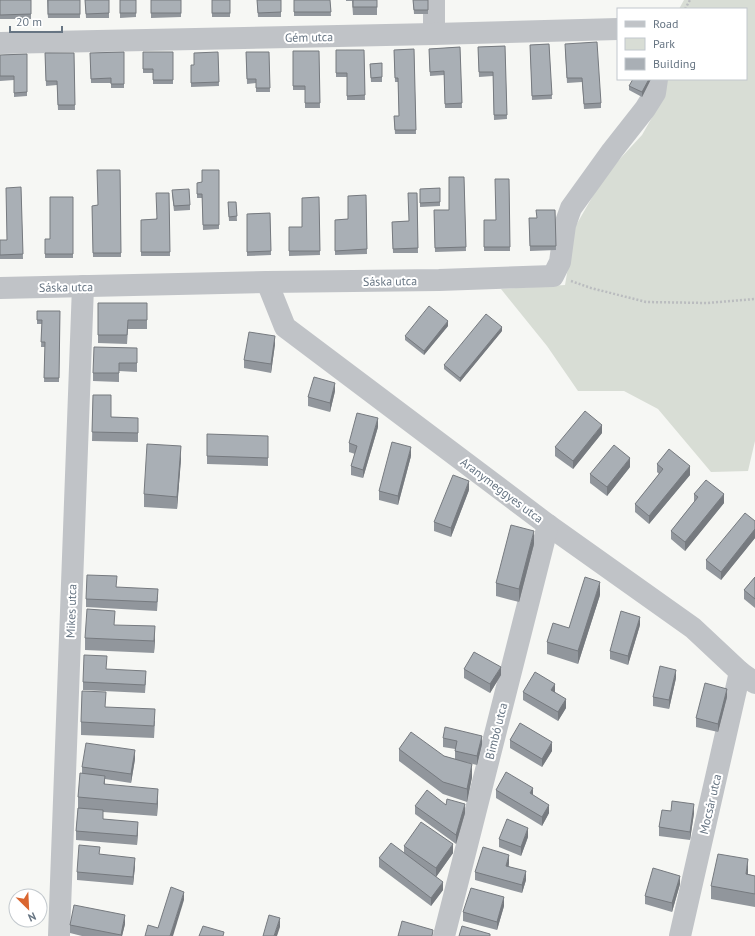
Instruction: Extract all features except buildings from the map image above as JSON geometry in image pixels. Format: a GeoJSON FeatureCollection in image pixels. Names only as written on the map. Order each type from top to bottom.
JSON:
{"type":"FeatureCollection","features":[{"type":"Feature","properties":{"kind":"street"},"geometry":{"type":"LineString","coordinates":[[434,0],[434,34]]}},
{"type":"Feature","properties":{"kind":"street","name":"Gém utca"},"geometry":{"type":"LineString","coordinates":[[0,43],[617,29]]}},
{"type":"Feature","properties":{"kind":"street"},"geometry":{"type":"LineString","coordinates":[[553,276],[560,262],[565,225],[571,208],[612,151],[645,109],[655,93],[657,80]]}},
{"type":"Feature","properties":{"kind":"street","name":"Sáska utca"},"geometry":{"type":"LineString","coordinates":[[0,288],[440,280],[553,276]]}},
{"type":"Feature","properties":{"kind":"street","name":"Aranymeggyes utca"},"geometry":{"type":"LineString","coordinates":[[266,282],[285,327],[548,525],[693,628],[748,678]]}},
{"type":"Feature","properties":{"kind":"street","name":"Mikes utca"},"geometry":{"type":"LineString","coordinates":[[59,936],[84,286]]}},
{"type":"Feature","properties":{"kind":"street","name":"Bimbó utca"},"geometry":{"type":"LineString","coordinates":[[444,936],[548,525]]}},
{"type":"Feature","properties":{"kind":"street","name":"Mocsár utca"},"geometry":{"type":"LineString","coordinates":[[680,936],[748,678]]}},
{"type":"Feature","properties":{"kind":"path"},"geometry":{"type":"LineString","coordinates":[[553,276],[591,288],[646,302],[707,303],[755,300]]}},
{"type":"Feature","properties":{"kind":"green space"},"geometry":{"type":"Polygon","coordinates":[[[684,0],[755,0],[755,441],[748,471],[711,472],[658,409],[624,391],[578,391],[547,346],[501,289],[565,285],[575,227],[605,175],[642,135],[666,93],[666,80],[747,80],[747,8],[680,8],[684,0]]]}}]}
